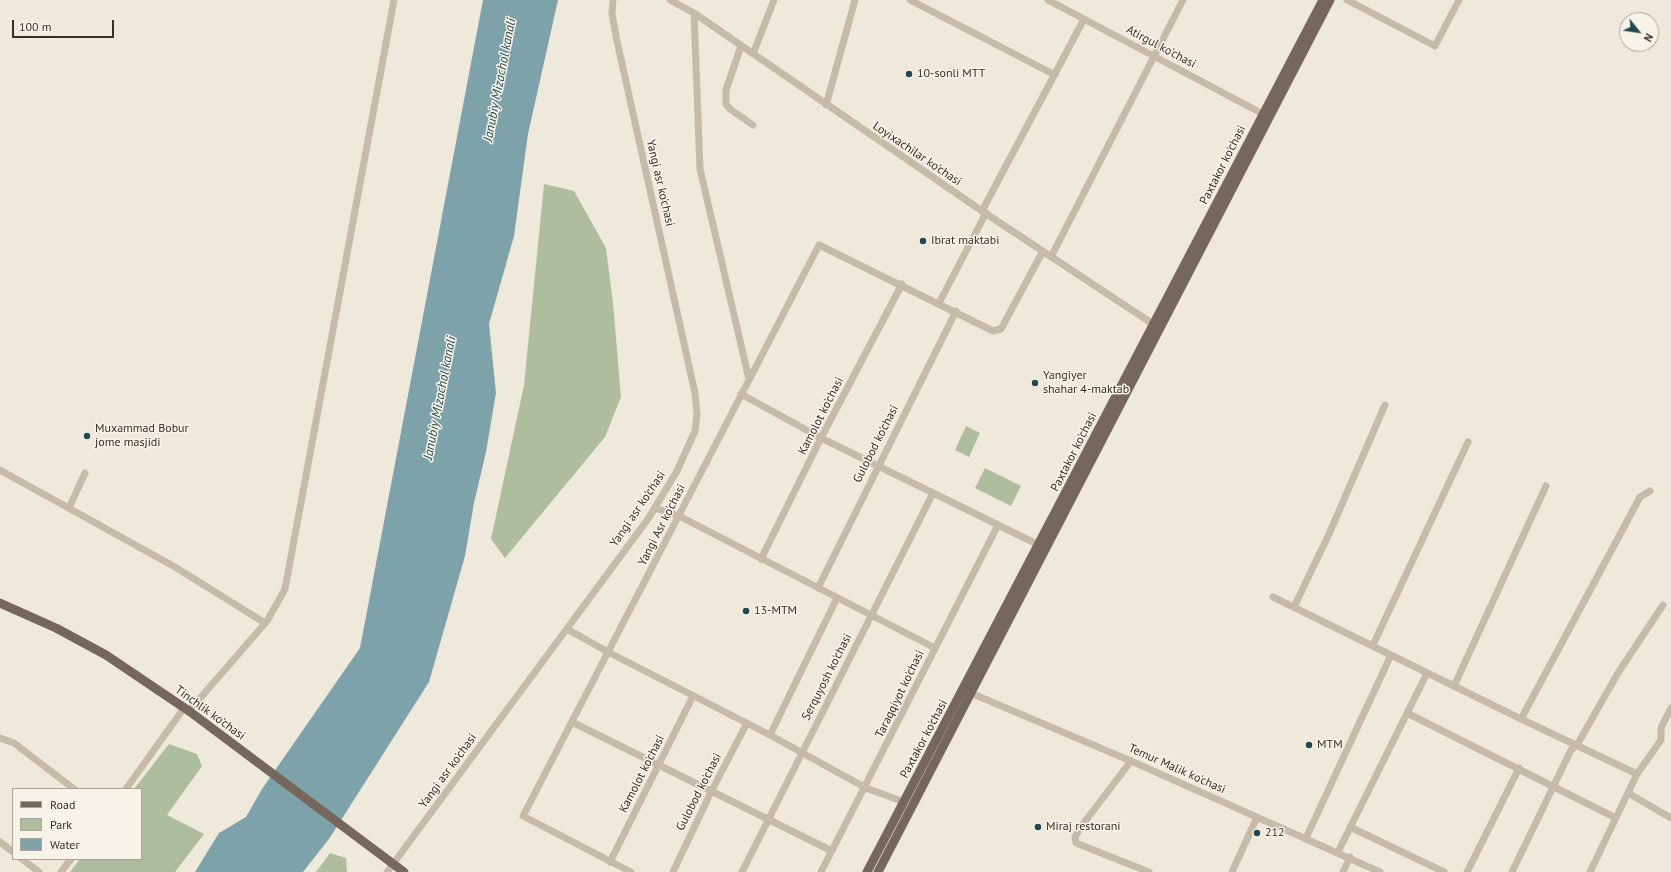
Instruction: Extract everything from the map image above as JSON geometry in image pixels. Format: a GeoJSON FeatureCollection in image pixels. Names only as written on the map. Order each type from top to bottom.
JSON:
{"type":"FeatureCollection","features":[{"type":"Feature","properties":{"kind":"main road","name":"Paxtakor ko'chasi"},"geometry":{"type":"LineString","coordinates":[[878,872],[1039,545],[1323,0]]}},
{"type":"Feature","properties":{"kind":"main road","name":"Paxtakor ko'chasi"},"geometry":{"type":"LineString","coordinates":[[867,872],[904,802],[967,692],[1330,0]]}},
{"type":"Feature","properties":{"kind":"main road","name":"Tinchlik ko'chasi"},"geometry":{"type":"LineString","coordinates":[[0,603],[56,628],[106,655],[186,709],[404,872]]}},
{"type":"Feature","properties":{"kind":"main road","name":"Tinchlik ko'chasi"},"geometry":{"type":"LineString","coordinates":[[393,864],[412,872]]}},
{"type":"Feature","properties":{"kind":"street"},"geometry":{"type":"LineString","coordinates":[[127,788],[186,709],[265,623],[285,589],[394,0]]}},
{"type":"Feature","properties":{"kind":"street","name":"Yangi asr ko'chasi"},"geometry":{"type":"LineString","coordinates":[[387,872],[655,508],[677,470],[694,431],[697,414],[695,393],[617,41],[612,14],[613,0]]}},
{"type":"Feature","properties":{"kind":"street","name":"Loyixachilar ko'chasi"},"geometry":{"type":"LineString","coordinates":[[670,0],[686,4],[694,13],[826,105],[1153,324]]}},
{"type":"Feature","properties":{"kind":"street"},"geometry":{"type":"LineString","coordinates":[[753,54],[774,0]]}},
{"type":"Feature","properties":{"kind":"street"},"geometry":{"type":"LineString","coordinates":[[826,105],[855,0]]}},
{"type":"Feature","properties":{"kind":"street"},"geometry":{"type":"LineString","coordinates":[[910,0],[1055,75]]}},
{"type":"Feature","properties":{"kind":"street","name":"Atirgul ko'chasi"},"geometry":{"type":"LineString","coordinates":[[1048,0],[1263,114]]}},
{"type":"Feature","properties":{"kind":"street"},"geometry":{"type":"LineString","coordinates":[[1052,257],[1183,0]]}},
{"type":"Feature","properties":{"kind":"street"},"geometry":{"type":"LineString","coordinates":[[1347,0],[1435,46],[1460,0]]}},
{"type":"Feature","properties":{"kind":"street"},"geometry":{"type":"LineString","coordinates":[[694,13],[700,169],[749,379]]}},
{"type":"Feature","properties":{"kind":"street"},"geometry":{"type":"LineString","coordinates":[[939,303],[984,212],[1084,19]]}},
{"type":"Feature","properties":{"kind":"street"},"geometry":{"type":"LineString","coordinates":[[741,46],[726,90],[726,104],[730,109],[753,125]]}},
{"type":"Feature","properties":{"kind":"street","name":"Yangi Asr ko'chasi"},"geometry":{"type":"LineString","coordinates":[[610,862],[523,816],[819,245],[902,284]]}},
{"type":"Feature","properties":{"kind":"street"},"geometry":{"type":"LineString","coordinates":[[902,284],[993,331],[998,331],[1043,251]]}},
{"type":"Feature","properties":{"kind":"street","name":"Kamolot ko'chasi"},"geometry":{"type":"LineString","coordinates":[[761,559],[821,438],[902,284]]}},
{"type":"Feature","properties":{"kind":"street","name":"Gulobod ko'chasi"},"geometry":{"type":"LineString","coordinates":[[818,588],[956,311]]}},
{"type":"Feature","properties":{"kind":"street"},"geometry":{"type":"LineString","coordinates":[[741,394],[821,438],[1039,545]]}},
{"type":"Feature","properties":{"kind":"street"},"geometry":{"type":"LineString","coordinates":[[1294,607],[1329,534],[1385,404]]}},
{"type":"Feature","properties":{"kind":"street"},"geometry":{"type":"LineString","coordinates":[[1373,645],[1468,442]]}},
{"type":"Feature","properties":{"kind":"street"},"geometry":{"type":"LineString","coordinates":[[0,470],[175,567],[265,623]]}},
{"type":"Feature","properties":{"kind":"street"},"geometry":{"type":"LineString","coordinates":[[69,508],[86,473]]}},
{"type":"Feature","properties":{"kind":"street"},"geometry":{"type":"LineString","coordinates":[[1454,686],[1546,486]]}},
{"type":"Feature","properties":{"kind":"street"},"geometry":{"type":"LineString","coordinates":[[1521,719],[1640,497],[1650,491]]}},
{"type":"Feature","properties":{"kind":"street","name":"Serquyosh ko'chasi"},"geometry":{"type":"LineString","coordinates":[[742,872],[933,493]]}},
{"type":"Feature","properties":{"kind":"street"},"geometry":{"type":"LineString","coordinates":[[655,508],[679,516],[935,648]]}},
{"type":"Feature","properties":{"kind":"street","name":"Taraqqiyot ko'chasi"},"geometry":{"type":"LineString","coordinates":[[821,872],[866,788],[998,525]]}},
{"type":"Feature","properties":{"kind":"street"},"geometry":{"type":"LineString","coordinates":[[1273,597],[1521,719],[1637,774]]}},
{"type":"Feature","properties":{"kind":"street"},"geometry":{"type":"LineString","coordinates":[[770,735],[837,598]]}},
{"type":"Feature","properties":{"kind":"street"},"geometry":{"type":"LineString","coordinates":[[1512,872],[1570,750],[1577,745],[1618,673],[1664,605]]}},
{"type":"Feature","properties":{"kind":"street"},"geometry":{"type":"LineString","coordinates":[[567,629],[608,652],[802,752],[866,788],[904,802]]}},
{"type":"Feature","properties":{"kind":"street"},"geometry":{"type":"LineString","coordinates":[[1306,838],[1392,655]]}},
{"type":"Feature","properties":{"kind":"street"},"geometry":{"type":"LineString","coordinates":[[1338,852],[1427,673]]}},
{"type":"Feature","properties":{"kind":"street","name":"Temur Malik ko'chasi"},"geometry":{"type":"LineString","coordinates":[[967,692],[1131,761],[1380,872]]}},
{"type":"Feature","properties":{"kind":"street","name":"Kamolot ko'chasi"},"geometry":{"type":"LineString","coordinates":[[610,862],[693,696]]}},
{"type":"Feature","properties":{"kind":"street"},"geometry":{"type":"LineString","coordinates":[[1590,872],[1637,774],[1661,740],[1661,728],[1671,708]]}},
{"type":"Feature","properties":{"kind":"street"},"geometry":{"type":"LineString","coordinates":[[1407,714],[1554,785],[1616,818]]}},
{"type":"Feature","properties":{"kind":"street"},"geometry":{"type":"LineString","coordinates":[[572,722],[832,851]]}},
{"type":"Feature","properties":{"kind":"street","name":"Gulobod ko'chasi"},"geometry":{"type":"LineString","coordinates":[[673,872],[711,792],[747,723]]}},
{"type":"Feature","properties":{"kind":"street"},"geometry":{"type":"LineString","coordinates":[[0,738],[14,743],[73,788]]}},
{"type":"Feature","properties":{"kind":"street"},"geometry":{"type":"LineString","coordinates":[[1131,761],[1074,837],[1076,843],[1149,872]]}},
{"type":"Feature","properties":{"kind":"street"},"geometry":{"type":"LineString","coordinates":[[1467,872],[1519,768]]}},
{"type":"Feature","properties":{"kind":"street"},"geometry":{"type":"LineString","coordinates":[[1628,793],[1671,818]]}},
{"type":"Feature","properties":{"kind":"street"},"geometry":{"type":"LineString","coordinates":[[1232,872],[1257,816]]}},
{"type":"Feature","properties":{"kind":"street"},"geometry":{"type":"LineString","coordinates":[[1350,827],[1444,872]]}},
{"type":"Feature","properties":{"kind":"street"},"geometry":{"type":"LineString","coordinates":[[0,842],[12,851]]}},
{"type":"Feature","properties":{"kind":"street"},"geometry":{"type":"LineString","coordinates":[[1343,872],[1350,858]]}},
{"type":"Feature","properties":{"kind":"street"},"geometry":{"type":"LineString","coordinates":[[23,860],[39,872]]}},
{"type":"Feature","properties":{"kind":"street"},"geometry":{"type":"LineString","coordinates":[[61,872],[70,860]]}},
{"type":"Feature","properties":{"kind":"street"},"geometry":{"type":"LineString","coordinates":[[610,862],[630,872]]}},
{"type":"Feature","properties":{"kind":"green space"},"geometry":{"type":"Polygon","coordinates":[[[544,184],[574,191],[606,248],[613,303],[621,397],[605,437],[505,558],[491,539],[524,385],[544,184]]]}},
{"type":"Feature","properties":{"kind":"green space"},"geometry":{"type":"Polygon","coordinates":[[[966,426],[980,433],[969,457],[955,450],[966,426]]]}},
{"type":"Feature","properties":{"kind":"green space"},"geometry":{"type":"Polygon","coordinates":[[[985,468],[1021,486],[1011,506],[975,488],[985,468]]]}},
{"type":"Feature","properties":{"kind":"green space"},"geometry":{"type":"Polygon","coordinates":[[[169,744],[197,754],[202,766],[167,815],[204,834],[175,872],[70,872],[79,860],[142,860],[142,788],[135,788],[169,744]]]}},
{"type":"Feature","properties":{"kind":"green space"},"geometry":{"type":"Polygon","coordinates":[[[330,853],[346,858],[347,872],[316,872],[330,853]]]}},
{"type":"Feature","properties":{"kind":"water","name":"Janubiy Mizachol kanali"},"geometry":{"type":"Polygon","coordinates":[[[483,0],[558,0],[528,134],[514,236],[489,324],[496,393],[486,452],[474,503],[465,556],[429,682],[329,839],[303,872],[195,872],[219,833],[246,817],[262,789],[360,648],[483,0]]]}},
{"type":"Feature","properties":{"kind":"place","name":"10-sonli MTT"},"geometry":{"type":"Point","coordinates":[909,74]}},
{"type":"Feature","properties":{"kind":"place","name":"Ibrat maktabi"},"geometry":{"type":"Point","coordinates":[923,241]}},
{"type":"Feature","properties":{"kind":"place","name":"Yangiyer shahar 4-maktab"},"geometry":{"type":"Point","coordinates":[1035,383]}},
{"type":"Feature","properties":{"kind":"place","name":"Muxammad Bobur jome masjidi"},"geometry":{"type":"Point","coordinates":[87,436]}},
{"type":"Feature","properties":{"kind":"place","name":"13-MTM"},"geometry":{"type":"Point","coordinates":[746,611]}},
{"type":"Feature","properties":{"kind":"place","name":"MTM"},"geometry":{"type":"Point","coordinates":[1309,745]}},
{"type":"Feature","properties":{"kind":"place","name":"Miraj restorani"},"geometry":{"type":"Point","coordinates":[1038,827]}},
{"type":"Feature","properties":{"kind":"place","name":"212"},"geometry":{"type":"Point","coordinates":[1257,833]}}]}
